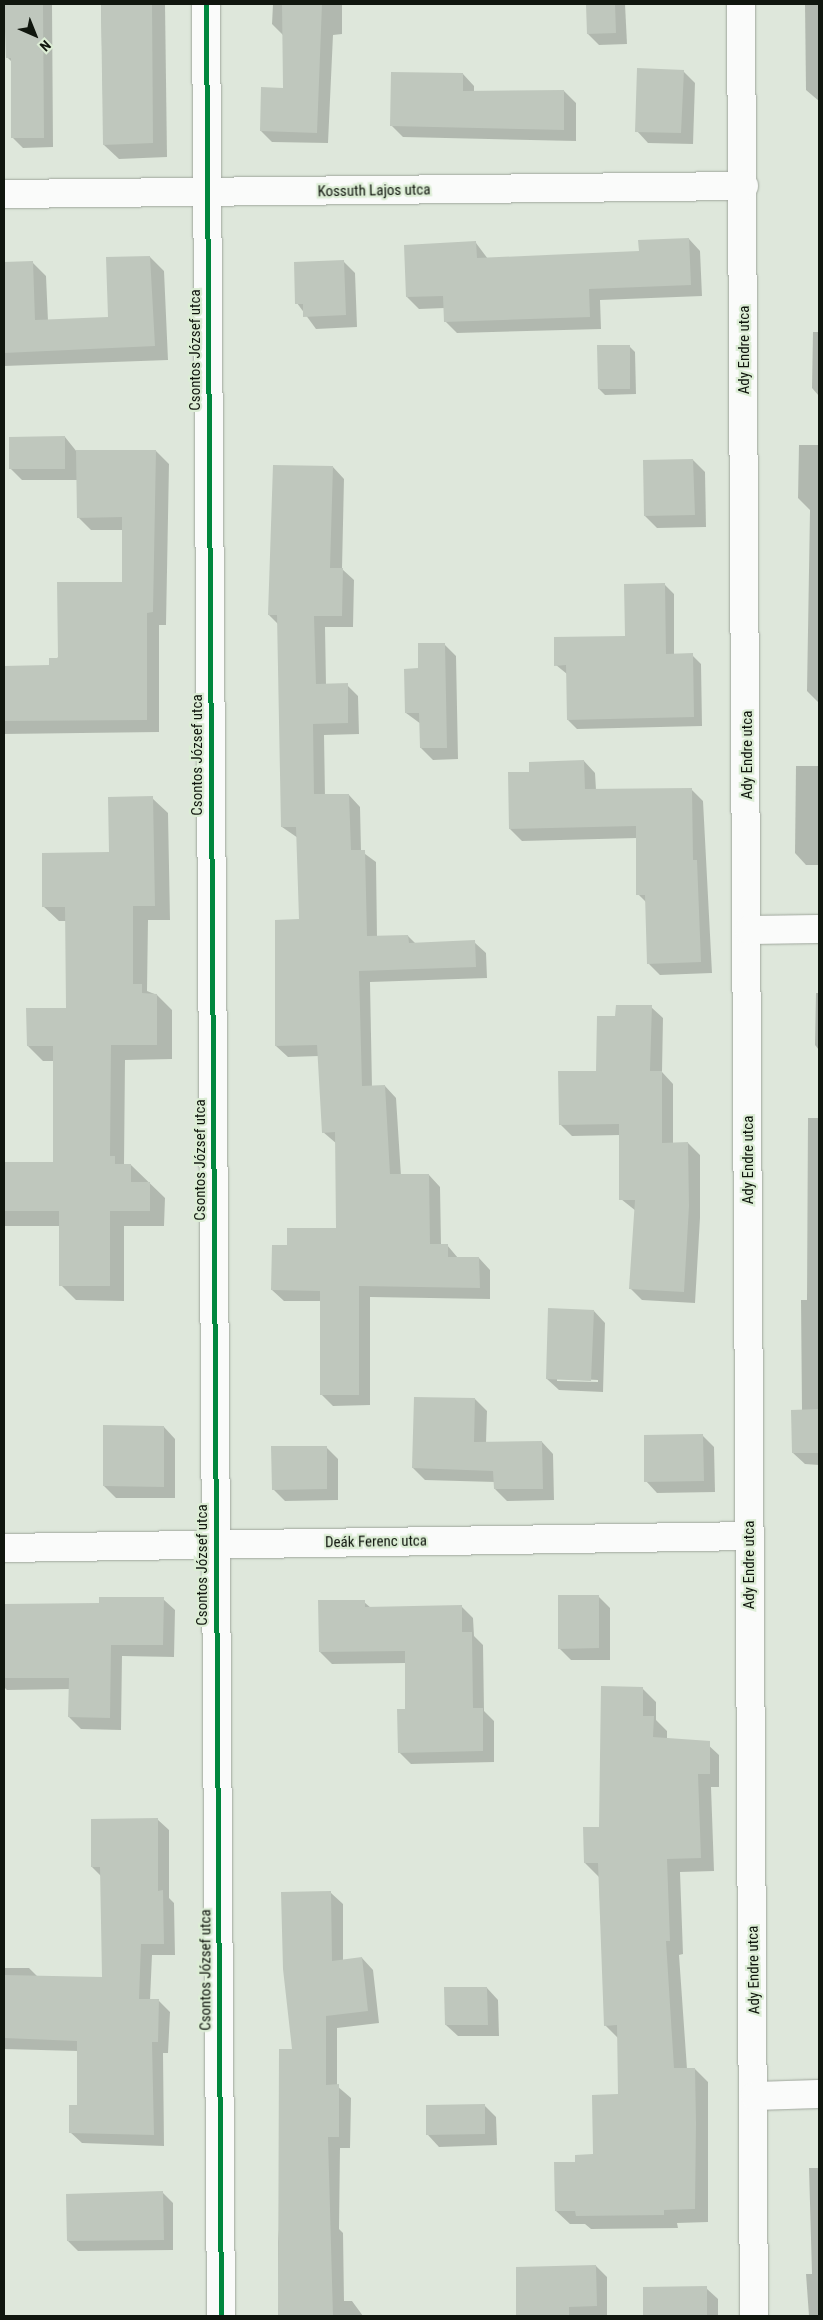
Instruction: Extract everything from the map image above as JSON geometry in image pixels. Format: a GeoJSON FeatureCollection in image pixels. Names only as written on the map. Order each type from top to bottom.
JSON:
{"type":"FeatureCollection","features":[{"type":"Feature","properties":{"kind":"street","name":"Csontos József utca"},"geometry":{"type":"LineString","coordinates":[[206,4],[221,2316]]}},
{"type":"Feature","properties":{"kind":"street","name":"Ady Endre utca"},"geometry":{"type":"LineString","coordinates":[[741,4],[744,186],[748,930],[749,1536],[755,2096],[754,2316]]}},
{"type":"Feature","properties":{"kind":"street","name":"Kossuth Lajos utca"},"geometry":{"type":"LineString","coordinates":[[4,194],[208,194],[744,186]]}},
{"type":"Feature","properties":{"kind":"street"},"geometry":{"type":"LineString","coordinates":[[748,930],[819,929]]}},
{"type":"Feature","properties":{"kind":"street","name":"Deák Ferenc utca"},"geometry":{"type":"LineString","coordinates":[[4,1548],[749,1536]]}},
{"type":"Feature","properties":{"kind":"street"},"geometry":{"type":"LineString","coordinates":[[755,2096],[819,2094]]}},
{"type":"Feature","properties":{"kind":"building"},"geometry":{"type":"Polygon","coordinates":[[[4,4],[43,4],[44,138],[11,138],[11,58],[6,58],[4,4]]]}},
{"type":"Feature","properties":{"kind":"building"},"geometry":{"type":"Polygon","coordinates":[[[101,4],[152,4],[153,143],[103,145],[101,4]]]}},
{"type":"Feature","properties":{"kind":"building"},"geometry":{"type":"Polygon","coordinates":[[[282,4],[322,4],[317,133],[260,131],[261,87],[283,88],[282,4]]]}},
{"type":"Feature","properties":{"kind":"building"},"geometry":{"type":"Polygon","coordinates":[[[586,4],[615,4],[616,33],[587,34],[586,4]]]}},
{"type":"Feature","properties":{"kind":"building"},"geometry":{"type":"Polygon","coordinates":[[[637,68],[684,70],[681,133],[635,132],[637,68]]]}},
{"type":"Feature","properties":{"kind":"building"},"geometry":{"type":"Polygon","coordinates":[[[391,72],[463,73],[463,91],[564,90],[564,130],[390,126],[391,72]]]}},
{"type":"Feature","properties":{"kind":"building"},"geometry":{"type":"Polygon","coordinates":[[[689,238],[691,285],[589,289],[590,317],[444,322],[443,296],[406,297],[404,245],[476,241],[477,258],[639,251],[638,240],[689,238]]]}},
{"type":"Feature","properties":{"kind":"building"},"geometry":{"type":"Polygon","coordinates":[[[150,256],[155,346],[4,353],[4,262],[33,261],[35,320],[108,317],[106,257],[150,256]]]}},
{"type":"Feature","properties":{"kind":"building"},"geometry":{"type":"Polygon","coordinates":[[[344,260],[346,315],[303,317],[303,304],[295,304],[294,262],[344,260]]]}},
{"type":"Feature","properties":{"kind":"building"},"geometry":{"type":"Polygon","coordinates":[[[597,345],[630,345],[630,389],[598,389],[597,345]]]}},
{"type":"Feature","properties":{"kind":"building"},"geometry":{"type":"Polygon","coordinates":[[[65,436],[65,469],[9,469],[9,437],[65,436]]]}},
{"type":"Feature","properties":{"kind":"building"},"geometry":{"type":"Polygon","coordinates":[[[76,450],[156,450],[153,612],[147,613],[147,720],[4,721],[4,666],[49,665],[49,658],[58,658],[57,582],[122,582],[122,517],[77,518],[76,450]]]}},
{"type":"Feature","properties":{"kind":"building"},"geometry":{"type":"Polygon","coordinates":[[[693,459],[695,515],[644,516],[643,460],[693,459]]]}},
{"type":"Feature","properties":{"kind":"building"},"geometry":{"type":"Polygon","coordinates":[[[273,465],[333,466],[330,568],[343,568],[342,616],[314,616],[316,684],[348,683],[348,723],[313,724],[314,794],[349,794],[351,850],[365,850],[367,936],[408,935],[409,943],[475,940],[476,967],[359,971],[362,1086],[385,1085],[390,1174],[429,1174],[430,1244],[448,1244],[448,1257],[479,1257],[480,1288],[359,1286],[359,1395],[320,1395],[320,1291],[271,1290],[272,1245],[287,1245],[287,1228],[336,1228],[335,1132],[322,1133],[317,1045],[275,1046],[275,920],[299,919],[296,827],[281,827],[277,615],[268,615],[273,465]]]}},
{"type":"Feature","properties":{"kind":"building"},"geometry":{"type":"Polygon","coordinates":[[[665,583],[666,654],[693,653],[694,717],[567,720],[566,665],[554,666],[554,637],[625,636],[624,584],[665,583]]]}},
{"type":"Feature","properties":{"kind":"building"},"geometry":{"type":"Polygon","coordinates":[[[418,643],[445,643],[447,748],[420,748],[419,713],[405,713],[404,669],[418,668],[418,643]]]}},
{"type":"Feature","properties":{"kind":"building"},"geometry":{"type":"Polygon","coordinates":[[[584,760],[585,789],[692,788],[693,860],[697,860],[701,962],[647,964],[645,895],[636,895],[636,826],[509,829],[508,772],[529,772],[529,762],[584,760]]]}},
{"type":"Feature","properties":{"kind":"building"},"geometry":{"type":"Polygon","coordinates":[[[153,796],[155,906],[133,906],[133,984],[142,984],[142,993],[157,994],[157,1045],[111,1045],[110,1156],[115,1156],[115,1164],[131,1164],[131,1182],[150,1182],[150,1211],[110,1211],[110,1286],[59,1286],[59,1211],[4,1211],[4,1162],[53,1162],[53,1046],[27,1046],[26,1008],[66,1008],[65,907],[42,907],[42,853],[109,852],[108,797],[153,796]]]}},
{"type":"Feature","properties":{"kind":"building"},"geometry":{"type":"Polygon","coordinates":[[[616,1005],[652,1005],[650,1071],[662,1071],[662,1143],[688,1142],[689,1206],[684,1292],[629,1289],[635,1200],[619,1200],[619,1124],[559,1125],[558,1071],[596,1071],[597,1016],[615,1016],[616,1005]]]}},
{"type":"Feature","properties":{"kind":"building"},"geometry":{"type":"Polygon","coordinates":[[[548,1308],[594,1310],[591,1381],[546,1379],[548,1308]]]}},
{"type":"Feature","properties":{"kind":"building"},"geometry":{"type":"Polygon","coordinates":[[[414,1397],[475,1398],[474,1442],[542,1441],[543,1489],[494,1489],[493,1471],[412,1468],[414,1397]]]}},
{"type":"Feature","properties":{"kind":"building"},"geometry":{"type":"Polygon","coordinates":[[[819,1409],[819,1453],[792,1453],[791,1410],[819,1409]]]}},
{"type":"Feature","properties":{"kind":"building"},"geometry":{"type":"Polygon","coordinates":[[[103,1425],[164,1426],[164,1487],[103,1486],[103,1425]]]}},
{"type":"Feature","properties":{"kind":"building"},"geometry":{"type":"Polygon","coordinates":[[[703,1434],[704,1481],[644,1482],[644,1435],[703,1434]]]}},
{"type":"Feature","properties":{"kind":"building"},"geometry":{"type":"Polygon","coordinates":[[[271,1446],[327,1446],[327,1489],[272,1490],[271,1446]]]}},
{"type":"Feature","properties":{"kind":"building"},"geometry":{"type":"Polygon","coordinates":[[[558,1595],[599,1595],[599,1648],[558,1649],[558,1595]]]}},
{"type":"Feature","properties":{"kind":"building"},"geometry":{"type":"Polygon","coordinates":[[[99,1597],[164,1597],[163,1645],[111,1645],[110,1718],[68,1717],[69,1678],[4,1678],[4,1604],[99,1603],[99,1597]]]}},
{"type":"Feature","properties":{"kind":"building"},"geometry":{"type":"Polygon","coordinates":[[[318,1600],[365,1600],[365,1607],[462,1605],[462,1632],[472,1632],[473,1708],[483,1708],[483,1751],[398,1753],[397,1709],[405,1709],[405,1651],[319,1652],[318,1600]]]}},
{"type":"Feature","properties":{"kind":"building"},"geometry":{"type":"Polygon","coordinates":[[[601,1686],[643,1687],[643,1716],[654,1716],[653,1737],[710,1741],[710,1774],[698,1774],[701,1858],[667,1859],[670,1941],[666,1941],[674,2068],[695,2068],[696,2123],[695,2209],[664,2210],[664,2215],[576,2216],[575,2211],[555,2211],[554,2162],[575,2162],[575,2155],[593,2154],[592,2095],[618,2094],[617,2025],[604,2026],[598,1863],[584,1863],[583,1827],[599,1827],[601,1686]]]}},
{"type":"Feature","properties":{"kind":"building"},"geometry":{"type":"Polygon","coordinates":[[[158,1818],[158,1891],[163,1890],[164,1944],[141,1944],[139,1999],[159,1999],[158,2042],[152,2042],[154,2135],[69,2133],[69,2105],[77,2105],[77,2041],[4,2038],[4,1975],[102,1977],[100,1867],[91,1867],[91,1819],[158,1818]]]}},
{"type":"Feature","properties":{"kind":"building"},"geometry":{"type":"Polygon","coordinates":[[[331,1891],[332,1961],[362,1957],[368,2011],[326,2016],[326,2085],[339,2084],[339,2137],[328,2137],[333,2316],[278,2316],[279,2049],[292,2049],[283,1969],[281,1892],[331,1891]]]}},
{"type":"Feature","properties":{"kind":"building"},"geometry":{"type":"Polygon","coordinates":[[[444,1987],[487,1987],[488,2025],[445,2025],[444,1987]]]}},
{"type":"Feature","properties":{"kind":"building"},"geometry":{"type":"Polygon","coordinates":[[[485,2104],[485,2134],[426,2135],[426,2105],[485,2104]]]}},
{"type":"Feature","properties":{"kind":"building"},"geometry":{"type":"Polygon","coordinates":[[[163,2191],[164,2240],[67,2241],[66,2194],[163,2191]]]}},
{"type":"Feature","properties":{"kind":"building"},"geometry":{"type":"Polygon","coordinates":[[[596,2265],[597,2306],[569,2307],[569,2316],[516,2316],[516,2267],[596,2265]]]}},
{"type":"Feature","properties":{"kind":"building"},"geometry":{"type":"Polygon","coordinates":[[[707,2286],[707,2316],[643,2316],[643,2287],[707,2286]]]}},
{"type":"Feature","properties":{"kind":"cycle path"},"geometry":{"type":"LineString","coordinates":[[206,4],[221,2316]]}}]}
